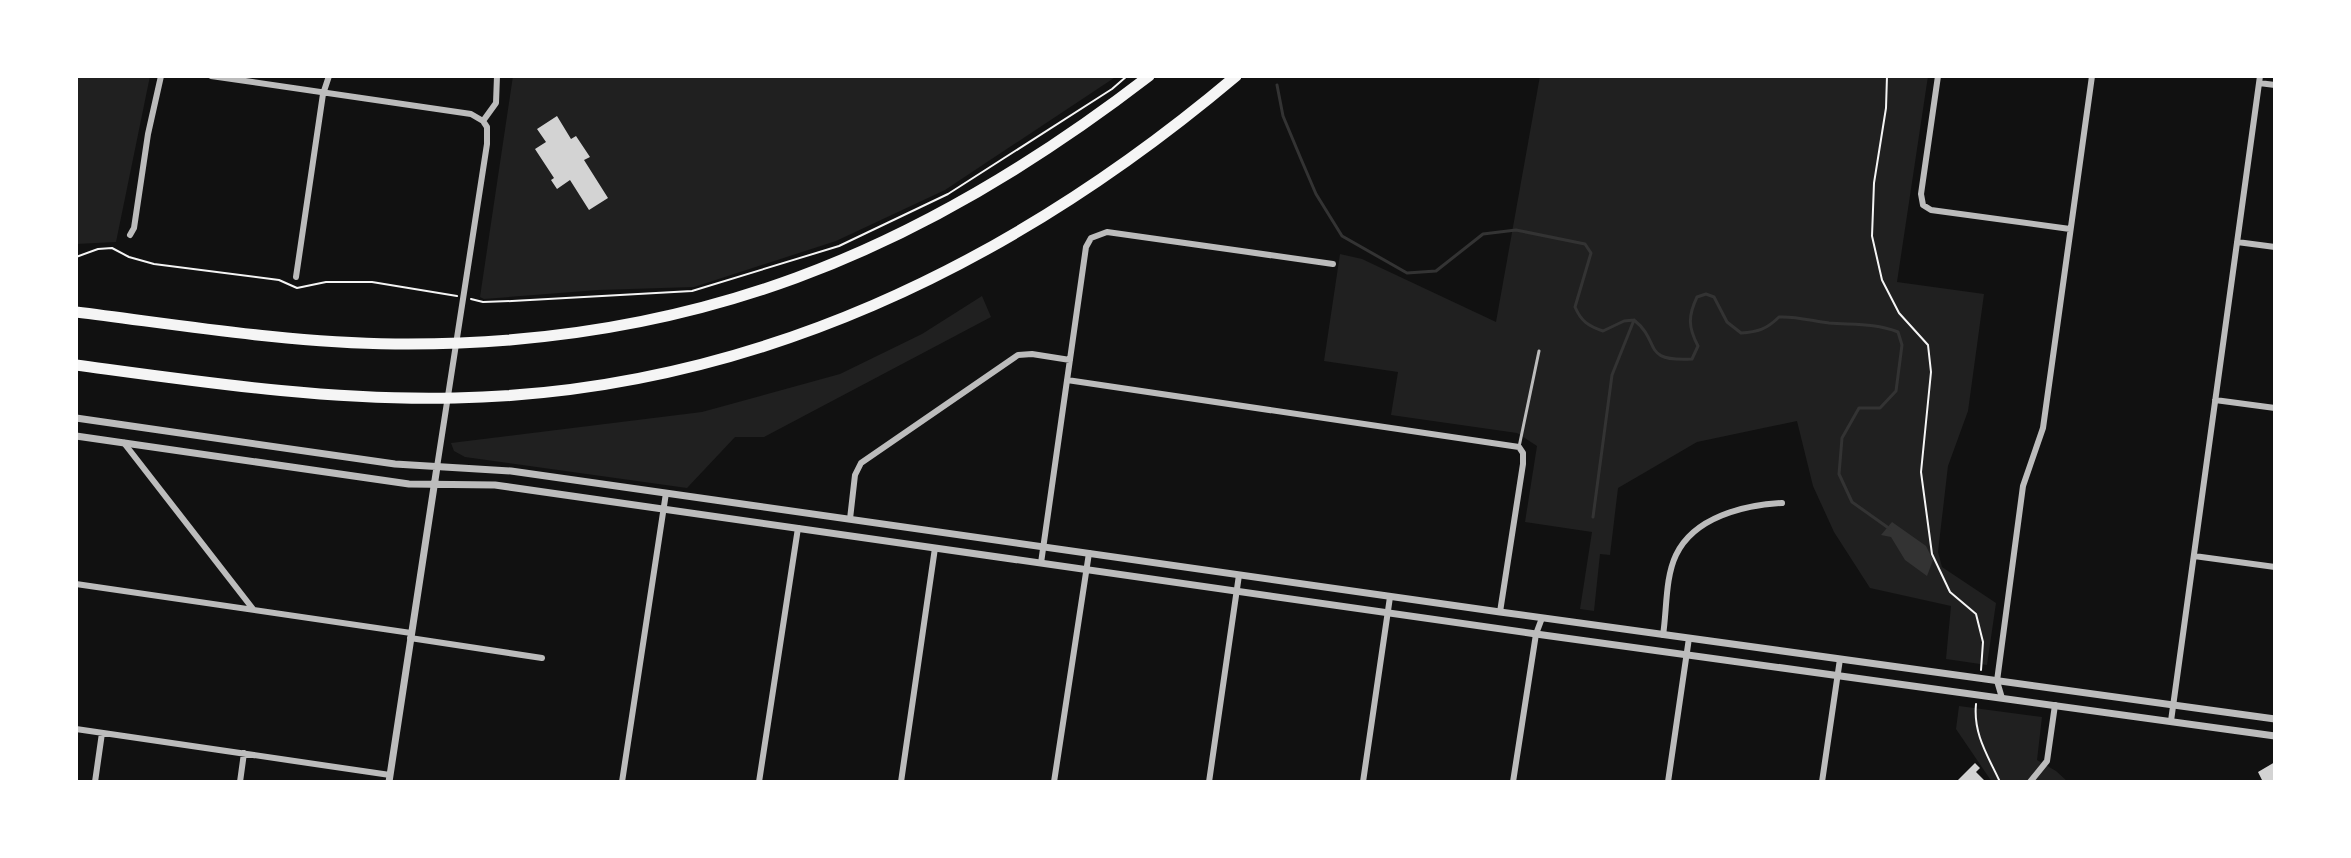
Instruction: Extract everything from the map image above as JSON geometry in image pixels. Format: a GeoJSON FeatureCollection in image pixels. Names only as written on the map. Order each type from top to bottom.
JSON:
{"type":"FeatureCollection","features":[{"type":"Feature","properties":{"kind":"highway"},"geometry":{"type":"LineString","coordinates":[[76,312],[272,335],[391,344],[546,337],[669,316],[818,271],[916,227],[963,202],[1052,146],[1149,76]]}},
{"type":"Feature","properties":{"kind":"highway"},"geometry":{"type":"LineString","coordinates":[[76,365],[300,393],[423,399],[548,392],[680,370],[808,333],[892,299],[978,256],[1089,188],[1236,76]]}},
{"type":"Feature","properties":{"kind":"street"},"geometry":{"type":"LineString","coordinates":[[130,235],[134,228],[161,76]]}},
{"type":"Feature","properties":{"kind":"street"},"geometry":{"type":"LineString","coordinates":[[76,729],[390,778],[488,134],[483,121],[471,114],[211,76]]}},
{"type":"Feature","properties":{"kind":"street"},"geometry":{"type":"LineString","coordinates":[[296,277],[323,94],[329,76]]}},
{"type":"Feature","properties":{"kind":"street"},"geometry":{"type":"LineString","coordinates":[[483,121],[496,103],[497,76]]}},
{"type":"Feature","properties":{"kind":"street"},"geometry":{"type":"LineString","coordinates":[[1938,76],[1921,194],[1923,205],[1931,210],[2070,229]]}},
{"type":"Feature","properties":{"kind":"street"},"geometry":{"type":"LineString","coordinates":[[2002,698],[1997,681],[2023,486],[2043,428],[2092,76]]}},
{"type":"Feature","properties":{"kind":"street"},"geometry":{"type":"LineString","coordinates":[[2171,721],[2259,80],[2275,85]]}},
{"type":"Feature","properties":{"kind":"street"},"geometry":{"type":"LineString","coordinates":[[1041,563],[1086,247],[1095,234],[1107,232],[1333,264]]}},
{"type":"Feature","properties":{"kind":"street"},"geometry":{"type":"LineString","coordinates":[[2237,242],[2275,247]]}},
{"type":"Feature","properties":{"kind":"street"},"geometry":{"type":"LineString","coordinates":[[850,519],[855,475],[861,463],[1018,355],[1070,360]]}},
{"type":"Feature","properties":{"kind":"street"},"geometry":{"type":"LineString","coordinates":[[1067,380],[1519,447],[1523,453],[1523,464],[1500,612]]}},
{"type":"Feature","properties":{"kind":"street"},"geometry":{"type":"LineString","coordinates":[[2215,400],[2275,408]]}},
{"type":"Feature","properties":{"kind":"street"},"geometry":{"type":"LineString","coordinates":[[76,418],[395,464],[492,468],[1390,597],[2275,719]]}},
{"type":"Feature","properties":{"kind":"street"},"geometry":{"type":"LineString","coordinates":[[104,440],[107,423]]}},
{"type":"Feature","properties":{"kind":"street"},"geometry":{"type":"LineString","coordinates":[[76,436],[409,484],[495,485],[2275,736]]}},
{"type":"Feature","properties":{"kind":"street"},"geometry":{"type":"LineString","coordinates":[[124,443],[253,609]]}},
{"type":"Feature","properties":{"kind":"street"},"geometry":{"type":"LineString","coordinates":[[266,463],[269,447]]}},
{"type":"Feature","properties":{"kind":"street"},"geometry":{"type":"LineString","coordinates":[[622,782],[666,493]]}},
{"type":"Feature","properties":{"kind":"street"},"geometry":{"type":"LineString","coordinates":[[1663,635],[1673,564],[1686,540],[1728,513],[1782,503]]}},
{"type":"Feature","properties":{"kind":"street"},"geometry":{"type":"LineString","coordinates":[[759,782],[798,528]]}},
{"type":"Feature","properties":{"kind":"street"},"geometry":{"type":"LineString","coordinates":[[901,782],[935,548]]}},
{"type":"Feature","properties":{"kind":"street"},"geometry":{"type":"LineString","coordinates":[[1054,782],[1089,553]]}},
{"type":"Feature","properties":{"kind":"street"},"geometry":{"type":"LineString","coordinates":[[2194,556],[2275,567]]}},
{"type":"Feature","properties":{"kind":"street"},"geometry":{"type":"LineString","coordinates":[[1209,782],[1239,575]]}},
{"type":"Feature","properties":{"kind":"street"},"geometry":{"type":"LineString","coordinates":[[76,584],[253,609],[542,658]]}},
{"type":"Feature","properties":{"kind":"street"},"geometry":{"type":"LineString","coordinates":[[1363,782],[1390,597]]}},
{"type":"Feature","properties":{"kind":"street"},"geometry":{"type":"LineString","coordinates":[[1513,782],[1536,634],[1542,618]]}},
{"type":"Feature","properties":{"kind":"street"},"geometry":{"type":"LineString","coordinates":[[1668,782],[1689,638]]}},
{"type":"Feature","properties":{"kind":"street"},"geometry":{"type":"LineString","coordinates":[[1822,782],[1840,659]]}},
{"type":"Feature","properties":{"kind":"street"},"geometry":{"type":"LineString","coordinates":[[2030,782],[2047,761],[2055,705]]}},
{"type":"Feature","properties":{"kind":"street"},"geometry":{"type":"LineString","coordinates":[[95,782],[102,733]]}},
{"type":"Feature","properties":{"kind":"street"},"geometry":{"type":"LineString","coordinates":[[240,782],[244,753]]}},
{"type":"Feature","properties":{"kind":"lane"},"geometry":{"type":"LineString","coordinates":[[1519,447],[1539,351]]}},
{"type":"Feature","properties":{"kind":"path"},"geometry":{"type":"LineString","coordinates":[[76,257],[98,249],[112,248],[154,264],[279,280],[297,288],[326,282],[372,282],[462,301],[692,291],[839,246],[948,194],[1112,89],[1127,76]]}},
{"type":"Feature","properties":{"kind":"path"},"geometry":{"type":"LineString","coordinates":[[1887,76],[1886,108],[1874,183],[1872,236],[1882,280],[1899,313],[1928,345],[1931,358],[1922,448],[1924,495],[1932,554],[1950,592],[1976,614],[1983,642],[1980,678]]}},
{"type":"Feature","properties":{"kind":"path"},"geometry":{"type":"LineString","coordinates":[[296,277],[313,285]]}},
{"type":"Feature","properties":{"kind":"path"},"geometry":{"type":"LineString","coordinates":[[1977,695],[1975,714],[1981,744],[2000,782]]}},
{"type":"Feature","properties":{"kind":"shaded area"},"geometry":{"type":"Polygon","coordinates":[[[76,76],[150,76],[116,242],[76,244],[76,76]]]}},
{"type":"Feature","properties":{"kind":"shaded area"},"geometry":{"type":"Polygon","coordinates":[[[513,76],[1117,76],[945,190],[836,241],[694,287],[598,290],[484,299],[480,297],[513,76]]]}},
{"type":"Feature","properties":{"kind":"shaded area"},"geometry":{"type":"Polygon","coordinates":[[[1540,76],[1928,76],[1897,282],[1984,294],[1968,411],[1948,466],[1938,552],[1942,567],[1996,603],[1987,665],[1946,659],[1951,606],[1870,588],[1834,532],[1813,486],[1797,421],[1697,442],[1618,488],[1610,555],[1600,554],[1594,611],[1580,609],[1592,532],[1525,522],[1537,446],[1517,433],[1391,415],[1398,372],[1324,361],[1340,254],[1362,259],[1496,322],[1540,76]]]}},
{"type":"Feature","properties":{"kind":"shaded area"},"geometry":{"type":"Polygon","coordinates":[[[982,296],[991,317],[764,437],[735,437],[687,488],[465,457],[454,451],[451,443],[702,412],[840,374],[922,334],[982,296]]]}},
{"type":"Feature","properties":{"kind":"shaded area"},"geometry":{"type":"Polygon","coordinates":[[[1892,522],[1926,546],[1933,560],[1927,576],[1905,560],[1891,537],[1881,535],[1892,522]]]}},
{"type":"Feature","properties":{"kind":"shaded area"},"geometry":{"type":"Polygon","coordinates":[[[1959,706],[2042,717],[2037,760],[2068,782],[1992,782],[1956,729],[1959,706]]]}},
{"type":"Feature","properties":{"kind":"building"},"geometry":{"type":"Polygon","coordinates":[[[557,116],[571,139],[576,136],[590,157],[584,160],[608,198],[589,210],[570,180],[557,189],[551,180],[554,178],[535,149],[546,142],[537,129],[557,116]]]}},
{"type":"Feature","properties":{"kind":"building"},"geometry":{"type":"Polygon","coordinates":[[[2275,762],[2275,782],[2263,782],[2258,772],[2275,762]]]}},
{"type":"Feature","properties":{"kind":"building"},"geometry":{"type":"Polygon","coordinates":[[[1975,763],[1980,768],[1976,772],[1986,782],[1956,782],[1975,763]]]}},
{"type":"Feature","properties":{"kind":"waterway"},"geometry":{"type":"LineString","coordinates":[[1277,85],[1283,116],[1316,194],[1342,236],[1407,273],[1436,271],[1483,234],[1516,230],[1585,244],[1591,253],[1575,307],[1580,316],[1589,325],[1603,331],[1624,321],[1634,320],[1658,354],[1665,357],[1692,359],[1698,346],[1690,322],[1692,310],[1697,297],[1706,294],[1714,297],[1727,322],[1741,333],[1762,329],[1779,317],[1872,326],[1898,332],[1902,345],[1896,391],[1880,408],[1859,408],[1842,438],[1839,474],[1852,502],[1890,529]]}},
{"type":"Feature","properties":{"kind":"waterway"},"geometry":{"type":"LineString","coordinates":[[1593,517],[1612,375],[1634,320]]}}]}
